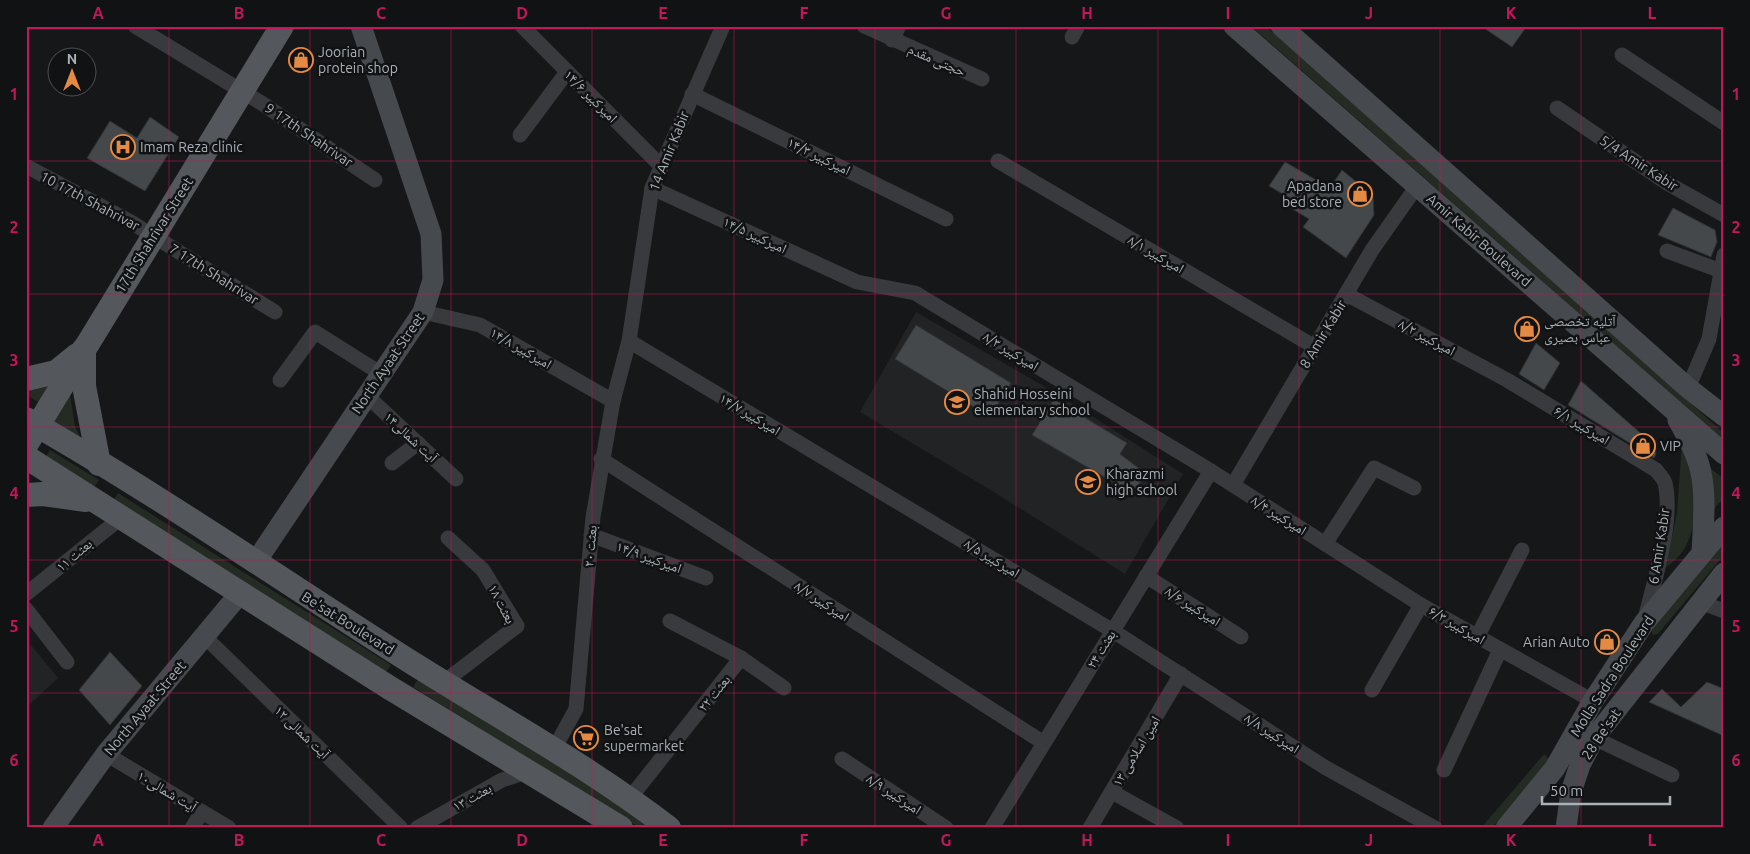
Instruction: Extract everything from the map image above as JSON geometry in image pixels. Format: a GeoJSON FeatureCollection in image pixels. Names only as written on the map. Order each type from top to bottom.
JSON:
{"type":"FeatureCollection","features":[{"type":"Feature","properties":{"kind":"main road","name":"17th Shahrivar Street"},"geometry":{"type":"LineString","coordinates":[[30,430],[84,349],[282,26]]}},
{"type":"Feature","properties":{"kind":"main road","name":"North Ayaat Street"},"geometry":{"type":"LineString","coordinates":[[255,563],[380,373],[423,312],[433,280],[431,234],[361,26]]}},
{"type":"Feature","properties":{"kind":"main road","name":"Amir Kabir Boulevard"},"geometry":{"type":"LineString","coordinates":[[1234,26],[1724,454]]}},
{"type":"Feature","properties":{"kind":"main road","name":"Amir Kabir Boulevard"},"geometry":{"type":"LineString","coordinates":[[1281,26],[1688,388],[1715,402],[1724,416]]}},
{"type":"Feature","properties":{"kind":"main road"},"geometry":{"type":"LineString","coordinates":[[1584,332],[1605,314]]}},
{"type":"Feature","properties":{"kind":"main road"},"geometry":{"type":"LineString","coordinates":[[26,379],[56,372],[84,349]]}},
{"type":"Feature","properties":{"kind":"main road"},"geometry":{"type":"LineString","coordinates":[[84,349],[84,386],[99,464]]}},
{"type":"Feature","properties":{"kind":"main road"},"geometry":{"type":"LineString","coordinates":[[1674,411],[1694,451],[1702,477],[1704,510],[1702,553]]}},
{"type":"Feature","properties":{"kind":"main road","name":"Be'sat Boulevard"},"geometry":{"type":"LineString","coordinates":[[30,430],[120,476],[409,661],[630,798],[669,828]]}},
{"type":"Feature","properties":{"kind":"main road"},"geometry":{"type":"LineString","coordinates":[[26,458],[122,516],[390,688],[621,828]]}},
{"type":"Feature","properties":{"kind":"main road"},"geometry":{"type":"LineString","coordinates":[[101,503],[120,476]]}},
{"type":"Feature","properties":{"kind":"main road"},"geometry":{"type":"LineString","coordinates":[[26,495],[70,496],[101,503]]}},
{"type":"Feature","properties":{"kind":"main road","name":"Molla Sadra Boulevard"},"geometry":{"type":"LineString","coordinates":[[1506,828],[1555,768],[1593,701],[1644,623],[1724,527]]}},
{"type":"Feature","properties":{"kind":"main road","name":"Molla Sadra Boulevard"},"geometry":{"type":"LineString","coordinates":[[1644,675],[1724,573]]}},
{"type":"Feature","properties":{"kind":"main road","name":"North Ayaat Street"},"geometry":{"type":"LineString","coordinates":[[53,828],[106,754],[241,592]]}},
{"type":"Feature","properties":{"kind":"main road"},"geometry":{"type":"LineString","coordinates":[[390,688],[409,661]]}},
{"type":"Feature","properties":{"kind":"main road","name":"28 Be'sat"},"geometry":{"type":"LineString","coordinates":[[1566,828],[1571,792],[1580,765],[1594,738],[1644,675]]}},
{"type":"Feature","properties":{"kind":"street","name":"9 17th Shahrivar"},"geometry":{"type":"LineString","coordinates":[[134,26],[242,91],[376,180]]}},
{"type":"Feature","properties":{"kind":"street","name":"امیرکبیر ۱۴/۶"},"geometry":{"type":"LineString","coordinates":[[522,26],[661,166]]}},
{"type":"Feature","properties":{"kind":"street","name":"14 Amir Kabir"},"geometry":{"type":"LineString","coordinates":[[629,342],[652,188],[723,26]]}},
{"type":"Feature","properties":{"kind":"street","name":"حجتی مقدم"},"geometry":{"type":"LineString","coordinates":[[864,26],[982,79]]}},
{"type":"Feature","properties":{"kind":"street"},"geometry":{"type":"LineString","coordinates":[[892,40],[899,26]]}},
{"type":"Feature","properties":{"kind":"street"},"geometry":{"type":"LineString","coordinates":[[1622,55],[1724,123]]}},
{"type":"Feature","properties":{"kind":"street"},"geometry":{"type":"LineString","coordinates":[[520,135],[567,72]]}},
{"type":"Feature","properties":{"kind":"street","name":"امیرکبیر ۱۴/۳"},"geometry":{"type":"LineString","coordinates":[[692,94],[946,219]]}},
{"type":"Feature","properties":{"kind":"street","name":"5/4 Amir Kabir"},"geometry":{"type":"LineString","coordinates":[[1557,108],[1667,183],[1724,215]]}},
{"type":"Feature","properties":{"kind":"street","name":"امیرکبیر ۸/۱"},"geometry":{"type":"LineString","coordinates":[[998,161],[1315,347]]}},
{"type":"Feature","properties":{"kind":"street","name":"10 17th Shahrivar"},"geometry":{"type":"LineString","coordinates":[[26,166],[153,236]]}},
{"type":"Feature","properties":{"kind":"street","name":"8 Amir Kabir"},"geometry":{"type":"LineString","coordinates":[[1233,486],[1372,250],[1417,186]]}},
{"type":"Feature","properties":{"kind":"street","name":"امیرکبیر ۱۴/۵"},"geometry":{"type":"LineString","coordinates":[[652,188],[857,282]]}},
{"type":"Feature","properties":{"kind":"street","name":"7 17th Shahrivar"},"geometry":{"type":"LineString","coordinates":[[153,236],[275,312]]}},
{"type":"Feature","properties":{"kind":"street"},"geometry":{"type":"LineString","coordinates":[[1667,251],[1722,271]]}},
{"type":"Feature","properties":{"kind":"street"},"geometry":{"type":"LineString","coordinates":[[1688,388],[1709,339],[1724,255]]}},
{"type":"Feature","properties":{"kind":"street","name":"امیرکبیر ۸/۳"},"geometry":{"type":"LineString","coordinates":[[857,282],[915,293],[1233,486]]}},
{"type":"Feature","properties":{"kind":"street","name":"امیرکبیر ۸/۲"},"geometry":{"type":"LineString","coordinates":[[1346,294],[1507,380]]}},
{"type":"Feature","properties":{"kind":"street","name":"امیرکبیر ۱۴/۸"},"geometry":{"type":"LineString","coordinates":[[423,312],[480,325],[613,401]]}},
{"type":"Feature","properties":{"kind":"street"},"geometry":{"type":"LineString","coordinates":[[280,380],[315,332],[380,373]]}},
{"type":"Feature","properties":{"kind":"street","name":"بعثت ۲۰"},"geometry":{"type":"LineString","coordinates":[[554,750],[576,709],[591,536],[601,459],[613,401],[629,342]]}},
{"type":"Feature","properties":{"kind":"street","name":"امیرکبیر ۱۴/۷"},"geometry":{"type":"LineString","coordinates":[[629,342],[871,486]]}},
{"type":"Feature","properties":{"kind":"street","name":"امیرکبیر ۶/۱"},"geometry":{"type":"LineString","coordinates":[[1507,380],[1656,470]]}},
{"type":"Feature","properties":{"kind":"street","name":"آیت شمالی۱۴"},"geometry":{"type":"LineString","coordinates":[[366,394],[456,479]]}},
{"type":"Feature","properties":{"kind":"street"},"geometry":{"type":"LineString","coordinates":[[392,463],[418,443]]}},
{"type":"Feature","properties":{"kind":"street","name":"امیرکبیر ۸/۷"},"geometry":{"type":"LineString","coordinates":[[601,459],[1044,743]]}},
{"type":"Feature","properties":{"kind":"street"},"geometry":{"type":"LineString","coordinates":[[1325,544],[1374,468],[1414,488]]}},
{"type":"Feature","properties":{"kind":"street","name":"6 Amir Kabir"},"geometry":{"type":"LineString","coordinates":[[1644,623],[1659,561],[1667,513],[1665,482],[1656,470]]}},
{"type":"Feature","properties":{"kind":"street","name":"بعثت ۲۴"},"geometry":{"type":"LineString","coordinates":[[992,828],[1211,471]]}},
{"type":"Feature","properties":{"kind":"street","name":"امیرکبیر ۸/۵"},"geometry":{"type":"LineString","coordinates":[[871,486],[1113,631]]}},
{"type":"Feature","properties":{"kind":"street","name":"امیرکبیر ۸/۴"},"geometry":{"type":"LineString","coordinates":[[1233,486],[1325,544]]}},
{"type":"Feature","properties":{"kind":"street","name":"بعثت ۱۱"},"geometry":{"type":"LineString","coordinates":[[26,594],[122,516]]}},
{"type":"Feature","properties":{"kind":"street","name":"امیرکبیر ۱۴/۹"},"geometry":{"type":"LineString","coordinates":[[591,536],[706,578]]}},
{"type":"Feature","properties":{"kind":"street","name":"بعثت ۱۸"},"geometry":{"type":"LineString","coordinates":[[444,682],[517,626],[483,570],[448,538]]}},
{"type":"Feature","properties":{"kind":"street","name":"امیرکبیر ۶/۳"},"geometry":{"type":"LineString","coordinates":[[1325,544],[1421,605],[1593,701]]}},
{"type":"Feature","properties":{"kind":"street"},"geometry":{"type":"LineString","coordinates":[[1477,637],[1522,550]]}},
{"type":"Feature","properties":{"kind":"street","name":"امیرکبیر ۸/۶"},"geometry":{"type":"LineString","coordinates":[[1146,576],[1241,636]]}},
{"type":"Feature","properties":{"kind":"street"},"geometry":{"type":"LineString","coordinates":[[1700,602],[1724,611]]}},
{"type":"Feature","properties":{"kind":"street"},"geometry":{"type":"LineString","coordinates":[[1372,690],[1421,605]]}},
{"type":"Feature","properties":{"kind":"street"},"geometry":{"type":"LineString","coordinates":[[26,609],[67,662]]}},
{"type":"Feature","properties":{"kind":"street"},"geometry":{"type":"LineString","coordinates":[[670,621],[741,658],[784,688]]}},
{"type":"Feature","properties":{"kind":"street","name":"امیرکبیر ۸/۸"},"geometry":{"type":"LineString","coordinates":[[1113,631],[1326,768],[1435,828]]}},
{"type":"Feature","properties":{"kind":"street","name":"آیت شمالی ۱۲"},"geometry":{"type":"LineString","coordinates":[[204,636],[401,828]]}},
{"type":"Feature","properties":{"kind":"street"},"geometry":{"type":"LineString","coordinates":[[1444,770],[1500,650]]}},
{"type":"Feature","properties":{"kind":"street","name":"بعثت ۲۲"},"geometry":{"type":"LineString","coordinates":[[630,798],[741,658]]}},
{"type":"Feature","properties":{"kind":"street","name":"امین اسلامی ۱۳"},"geometry":{"type":"LineString","coordinates":[[1090,828],[1181,674]]}},
{"type":"Feature","properties":{"kind":"street"},"geometry":{"type":"LineString","coordinates":[[1594,738],[1672,776]]}},
{"type":"Feature","properties":{"kind":"street","name":"آیت شمالی۱۰"},"geometry":{"type":"LineString","coordinates":[[106,754],[229,828]]}},
{"type":"Feature","properties":{"kind":"street","name":"امیرکبیر ۸/۹"},"geometry":{"type":"LineString","coordinates":[[842,759],[946,828]]}},
{"type":"Feature","properties":{"kind":"street","name":"بعثت ۱۳"},"geometry":{"type":"LineString","coordinates":[[417,828],[502,780],[529,771]]}},
{"type":"Feature","properties":{"kind":"street"},"geometry":{"type":"LineString","coordinates":[[1112,792],[1176,828]]}},
{"type":"Feature","properties":{"kind":"street"},"geometry":{"type":"LineString","coordinates":[[192,828],[202,812]]}},
{"type":"Feature","properties":{"kind":"shaded area"},"geometry":{"type":"Polygon","coordinates":[[[1251,26],[1265,26],[1271,31],[1724,433],[1724,443],[1540,279],[1251,26]]]}},
{"type":"Feature","properties":{"kind":"shaded area"},"geometry":{"type":"Polygon","coordinates":[[[916,312],[1054,392],[1183,474],[1125,574],[860,412],[916,312]]]}},
{"type":"Feature","properties":{"kind":"shaded area"},"geometry":{"type":"Polygon","coordinates":[[[56,380],[40,403],[26,395],[26,388],[56,380]]]}},
{"type":"Feature","properties":{"kind":"shaded area"},"geometry":{"type":"Polygon","coordinates":[[[70,394],[75,426],[83,443],[56,427],[54,421],[70,394]]]}},
{"type":"Feature","properties":{"kind":"shaded area"},"geometry":{"type":"Polygon","coordinates":[[[1682,443],[1694,492],[1695,510],[1693,526],[1688,542],[1679,556],[1666,567],[1677,512],[1682,443]]]}},
{"type":"Feature","properties":{"kind":"shaded area"},"geometry":{"type":"Polygon","coordinates":[[[50,450],[99,480],[93,489],[44,460],[50,450]]]}},
{"type":"Feature","properties":{"kind":"shaded area"},"geometry":{"type":"Polygon","coordinates":[[[1709,467],[1724,479],[1724,498],[1712,511],[1709,467]]]}},
{"type":"Feature","properties":{"kind":"shaded area"},"geometry":{"type":"Polygon","coordinates":[[[118,493],[391,665],[386,672],[113,501],[118,493]]]}},
{"type":"Feature","properties":{"kind":"shaded area"},"geometry":{"type":"Polygon","coordinates":[[[1724,542],[1724,555],[1658,634],[1652,635],[1652,627],[1724,542]]]}},
{"type":"Feature","properties":{"kind":"shaded area"},"geometry":{"type":"Polygon","coordinates":[[[26,639],[58,678],[26,708],[26,639]]]}},
{"type":"Feature","properties":{"kind":"shaded area"},"geometry":{"type":"Polygon","coordinates":[[[418,679],[527,745],[654,828],[640,828],[413,687],[418,679]]]}},
{"type":"Feature","properties":{"kind":"shaded area"},"geometry":{"type":"Polygon","coordinates":[[[1544,754],[1550,760],[1492,828],[1481,828],[1544,754]]]}},
{"type":"Feature","properties":{"kind":"building"},"geometry":{"type":"Polygon","coordinates":[[[1481,26],[1527,26],[1512,47],[1481,26]]]}},
{"type":"Feature","properties":{"kind":"building","name":"Imam Reza clinic"},"geometry":{"type":"Polygon","coordinates":[[[150,117],[179,137],[145,191],[87,158],[110,121],[137,138],[150,117]]]}},
{"type":"Feature","properties":{"kind":"building"},"geometry":{"type":"Polygon","coordinates":[[[1285,162],[1330,188],[1342,170],[1373,196],[1374,215],[1346,258],[1303,227],[1309,219],[1289,207],[1293,200],[1269,186],[1285,162]]]}},
{"type":"Feature","properties":{"kind":"building"},"geometry":{"type":"Polygon","coordinates":[[[1673,208],[1715,230],[1717,242],[1711,257],[1658,235],[1673,208]]]}},
{"type":"Feature","properties":{"kind":"building"},"geometry":{"type":"Polygon","coordinates":[[[916,325],[1011,383],[990,417],[895,359],[916,325]]]}},
{"type":"Feature","properties":{"kind":"building"},"geometry":{"type":"Polygon","coordinates":[[[1536,343],[1560,363],[1544,390],[1519,374],[1536,343]]]}},
{"type":"Feature","properties":{"kind":"building"},"geometry":{"type":"Polygon","coordinates":[[[1581,381],[1654,445],[1656,454],[1654,458],[1568,405],[1581,381]]]}},
{"type":"Feature","properties":{"kind":"building"},"geometry":{"type":"Polygon","coordinates":[[[1054,399],[1127,443],[1120,454],[1141,470],[1142,480],[1135,489],[1125,489],[1032,435],[1054,399]]]}},
{"type":"Feature","properties":{"kind":"building"},"geometry":{"type":"Polygon","coordinates":[[[110,652],[142,686],[110,725],[79,690],[110,652]]]}},
{"type":"Feature","properties":{"kind":"building"},"geometry":{"type":"Polygon","coordinates":[[[1707,682],[1724,689],[1724,736],[1649,702],[1662,689],[1681,707],[1707,682]]]}},
{"type":"Feature","properties":{"kind":"place","name":"Joorian protein shop"},"geometry":{"type":"Point","coordinates":[301,60]}},
{"type":"Feature","properties":{"kind":"place","name":"Imam Reza clinic"},"geometry":{"type":"Point","coordinates":[123,147]}},
{"type":"Feature","properties":{"kind":"place","name":"Apadana bed store"},"geometry":{"type":"Point","coordinates":[1360,194]}},
{"type":"Feature","properties":{"kind":"place","name":"آتلیه تخصصی عباس بصیری"},"geometry":{"type":"Point","coordinates":[1527,329]}},
{"type":"Feature","properties":{"kind":"place","name":"Shahid Hosseini elementary school"},"geometry":{"type":"Point","coordinates":[957,402]}},
{"type":"Feature","properties":{"kind":"place","name":"VIP"},"geometry":{"type":"Point","coordinates":[1643,446]}},
{"type":"Feature","properties":{"kind":"place","name":"Kharazmi high school"},"geometry":{"type":"Point","coordinates":[1088,482]}},
{"type":"Feature","properties":{"kind":"place","name":"Arian Auto"},"geometry":{"type":"Point","coordinates":[1607,642]}},
{"type":"Feature","properties":{"kind":"place","name":"Be'sat supermarket"},"geometry":{"type":"Point","coordinates":[586,738]}}]}
